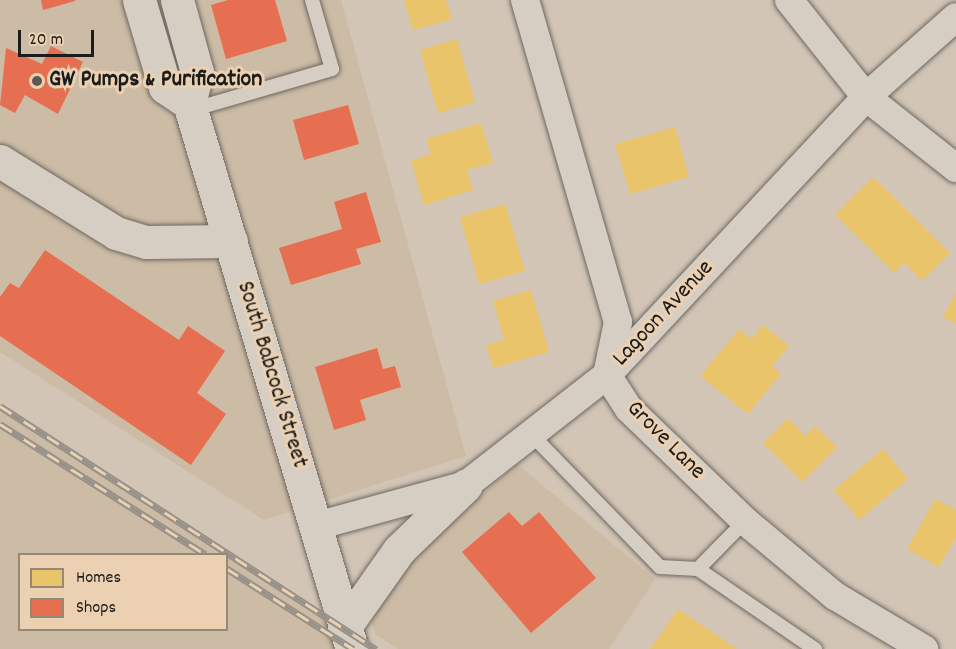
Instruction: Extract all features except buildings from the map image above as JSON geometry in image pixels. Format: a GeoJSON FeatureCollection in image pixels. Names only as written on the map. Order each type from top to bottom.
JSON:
{"type":"FeatureCollection","features":[{"type":"Feature","properties":{"kind":"main road"},"geometry":{"type":"LineString","coordinates":[[140,0],[165,87],[190,107],[198,72],[177,0]]}},
{"type":"Feature","properties":{"kind":"main road","name":"South Babcock Street"},"geometry":{"type":"LineString","coordinates":[[190,107],[349,643]]}},
{"type":"Feature","properties":{"kind":"main road"},"geometry":{"type":"LineString","coordinates":[[0,161],[116,233],[146,242],[231,241]]}},
{"type":"Feature","properties":{"kind":"main road"},"geometry":{"type":"LineString","coordinates":[[349,643],[399,550],[466,485]]}},
{"type":"Feature","properties":{"kind":"street"},"geometry":{"type":"LineString","coordinates":[[525,0],[618,322],[607,375]]}},
{"type":"Feature","properties":{"kind":"street"},"geometry":{"type":"LineString","coordinates":[[789,0],[866,97],[956,168]]}},
{"type":"Feature","properties":{"kind":"street","name":"Lagoon Avenue"},"geometry":{"type":"LineString","coordinates":[[316,526],[466,485],[607,375],[866,97],[956,18]]}},
{"type":"Feature","properties":{"kind":"street","name":"Grove Lane"},"geometry":{"type":"LineString","coordinates":[[607,375],[629,409],[745,521],[835,596],[924,649]]}},
{"type":"Feature","properties":{"kind":"lane"},"geometry":{"type":"LineString","coordinates":[[190,107],[332,69],[312,0]]}},
{"type":"Feature","properties":{"kind":"lane"},"geometry":{"type":"LineString","coordinates":[[531,434],[660,567],[698,569],[815,649]]}},
{"type":"Feature","properties":{"kind":"lane"},"geometry":{"type":"LineString","coordinates":[[698,569],[745,521]]}},
{"type":"Feature","properties":{"kind":"shaded area"},"geometry":{"type":"Polygon","coordinates":[[[0,0],[341,0],[466,456],[264,520],[0,352],[0,0]]]}},
{"type":"Feature","properties":{"kind":"shaded area"},"geometry":{"type":"Polygon","coordinates":[[[0,405],[376,649],[0,649],[0,405]]]}},
{"type":"Feature","properties":{"kind":"shaded area"},"geometry":{"type":"Polygon","coordinates":[[[517,464],[655,579],[609,649],[398,649],[375,634],[370,617],[409,561],[517,464]]]}},
{"type":"Feature","properties":{"kind":"railway"},"geometry":{"type":"LineString","coordinates":[[0,406],[227,553]]}},
{"type":"Feature","properties":{"kind":"railway"},"geometry":{"type":"LineString","coordinates":[[0,424],[203,553]]}},
{"type":"Feature","properties":{"kind":"railway"},"geometry":{"type":"LineString","coordinates":[[228,553],[376,649]]}},
{"type":"Feature","properties":{"kind":"railway"},"geometry":{"type":"LineString","coordinates":[[228,569],[353,649]]}},
{"type":"Feature","properties":{"kind":"place","name":"GW Pumps & Purification"},"geometry":{"type":"Point","coordinates":[37,81]}}]}
